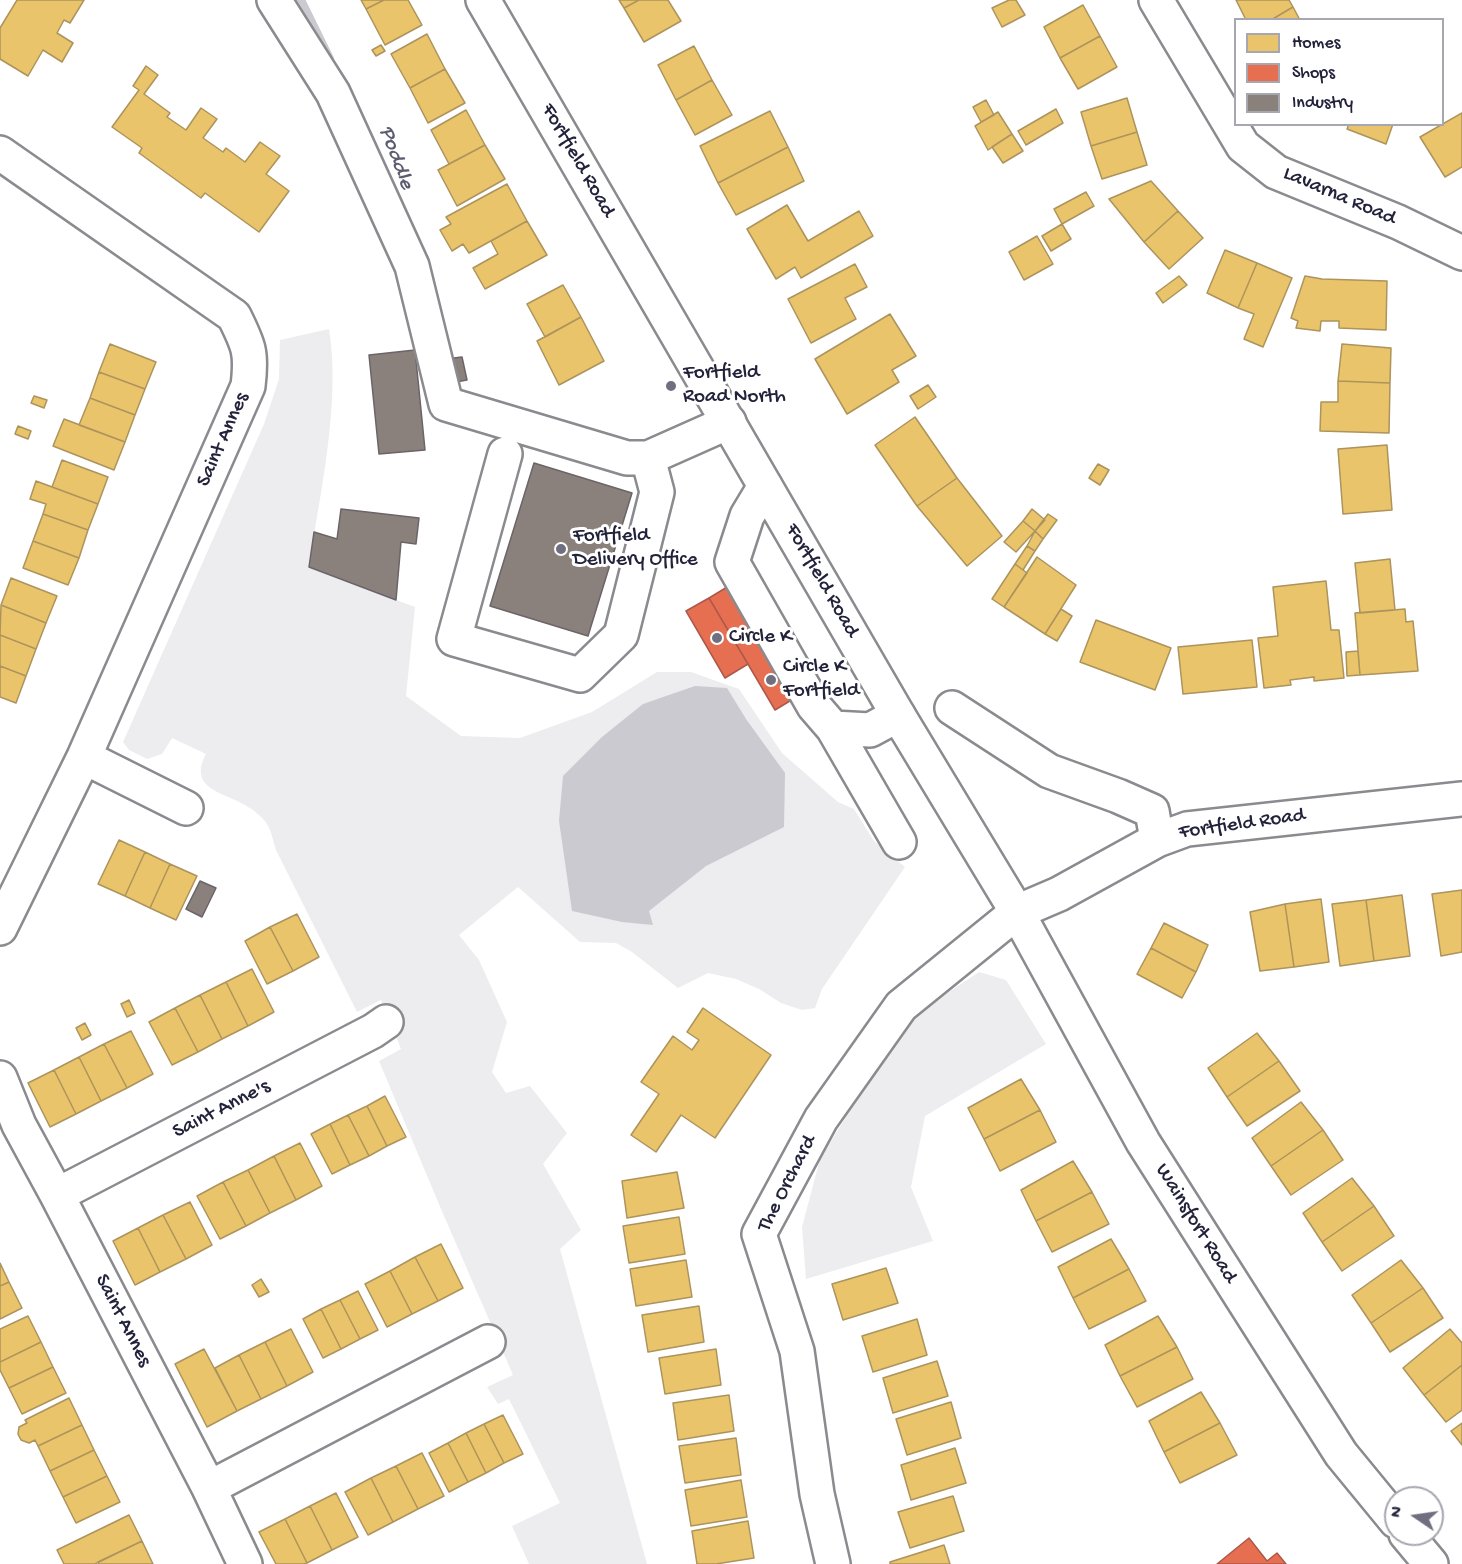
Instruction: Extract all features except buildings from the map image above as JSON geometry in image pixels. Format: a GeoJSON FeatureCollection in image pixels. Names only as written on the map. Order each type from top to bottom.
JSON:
{"type":"FeatureCollection","features":[{"type":"Feature","properties":{"kind":"street"},"geometry":{"type":"LineString","coordinates":[[274,0],[333,93],[412,266],[446,404],[627,458],[648,458],[729,422]]}},
{"type":"Feature","properties":{"kind":"street","name":"Fortfield Road"},"geometry":{"type":"LineString","coordinates":[[483,0],[898,716],[1017,912],[1059,894],[1157,840],[1187,829],[1462,799]]}},
{"type":"Feature","properties":{"kind":"street","name":"Lavarna Road"},"geometry":{"type":"LineString","coordinates":[[1156,0],[1243,146],[1276,171],[1398,222],[1462,253]]}},
{"type":"Feature","properties":{"kind":"street","name":"Saint Annes"},"geometry":{"type":"LineString","coordinates":[[0,153],[234,316],[248,345],[251,363],[248,386],[84,757],[0,928]]}},
{"type":"Feature","properties":{"kind":"street"},"geometry":{"type":"LineString","coordinates":[[506,454],[454,639],[580,675],[621,635],[657,492],[648,458]]}},
{"type":"Feature","properties":{"kind":"street"},"geometry":{"type":"LineString","coordinates":[[765,486],[747,516],[732,562],[814,706],[833,728],[899,842]]}},
{"type":"Feature","properties":{"kind":"street"},"geometry":{"type":"LineString","coordinates":[[952,708],[1049,771],[1152,811],[1157,840]]}},
{"type":"Feature","properties":{"kind":"street"},"geometry":{"type":"LineString","coordinates":[[833,728],[870,730],[898,716]]}},
{"type":"Feature","properties":{"kind":"street"},"geometry":{"type":"LineString","coordinates":[[84,757],[186,808]]}},
{"type":"Feature","properties":{"kind":"street","name":"Wainsfort Road"},"geometry":{"type":"LineString","coordinates":[[1017,912],[1143,1142],[1341,1454],[1384,1506]]}},
{"type":"Feature","properties":{"kind":"street","name":"The Orchard"},"geometry":{"type":"LineString","coordinates":[[833,1564],[817,1494],[797,1351],[759,1234],[821,1119],[901,1006],[1017,912]]}},
{"type":"Feature","properties":{"kind":"street","name":"Saint Anne's"},"geometry":{"type":"LineString","coordinates":[[57,1195],[373,1031],[386,1022]]}},
{"type":"Feature","properties":{"kind":"street","name":"Saint Annes"},"geometry":{"type":"LineString","coordinates":[[0,1077],[19,1125],[209,1488],[244,1564]]}},
{"type":"Feature","properties":{"kind":"street"},"geometry":{"type":"LineString","coordinates":[[209,1488],[488,1342]]}},
{"type":"Feature","properties":{"kind":"street"},"geometry":{"type":"LineString","coordinates":[[1416,1546],[1431,1564]]}},
{"type":"Feature","properties":{"kind":"shaded area"},"geometry":{"type":"Polygon","coordinates":[[[329,329],[332,357],[331,417],[309,567],[415,607],[406,696],[461,736],[520,738],[592,712],[657,672],[691,672],[739,689],[782,753],[838,802],[854,809],[874,841],[905,867],[822,989],[815,1008],[802,1010],[781,1003],[759,989],[736,979],[708,973],[678,988],[632,952],[616,943],[580,942],[518,887],[459,935],[479,960],[507,1022],[492,1072],[506,1093],[530,1086],[567,1133],[543,1164],[581,1230],[560,1249],[647,1564],[529,1564],[512,1526],[560,1503],[509,1399],[498,1404],[487,1387],[513,1375],[379,1061],[401,1049],[381,1000],[357,1012],[276,850],[266,823],[252,809],[206,783],[201,776],[201,766],[206,754],[172,738],[162,754],[147,759],[129,750],[123,742],[264,424],[279,379],[280,340],[329,329]]]}},
{"type":"Feature","properties":{"kind":"shaded area"},"geometry":{"type":"Polygon","coordinates":[[[695,686],[727,688],[785,773],[784,827],[706,866],[649,911],[653,925],[622,922],[572,911],[559,821],[563,776],[602,737],[643,704],[695,686]]]}},
{"type":"Feature","properties":{"kind":"shaded area"},"geometry":{"type":"Polygon","coordinates":[[[979,972],[1006,980],[1046,1044],[925,1116],[911,1187],[933,1241],[806,1279],[802,1227],[820,1159],[905,1021],[979,972]]]}},
{"type":"Feature","properties":{"kind":"waterway","name":"Poddle"},"geometry":{"type":"LineString","coordinates":[[300,0],[329,59]]}},
{"type":"Feature","properties":{"kind":"place","name":"Fortfield Road North"},"geometry":{"type":"Point","coordinates":[671,386]}},
{"type":"Feature","properties":{"kind":"place","name":"Fortfield Delivery Office"},"geometry":{"type":"Point","coordinates":[561,549]}},
{"type":"Feature","properties":{"kind":"place","name":"Circle K"},"geometry":{"type":"Point","coordinates":[717,638]}},
{"type":"Feature","properties":{"kind":"place","name":"Circle K Fortfield"},"geometry":{"type":"Point","coordinates":[771,680]}}]}
